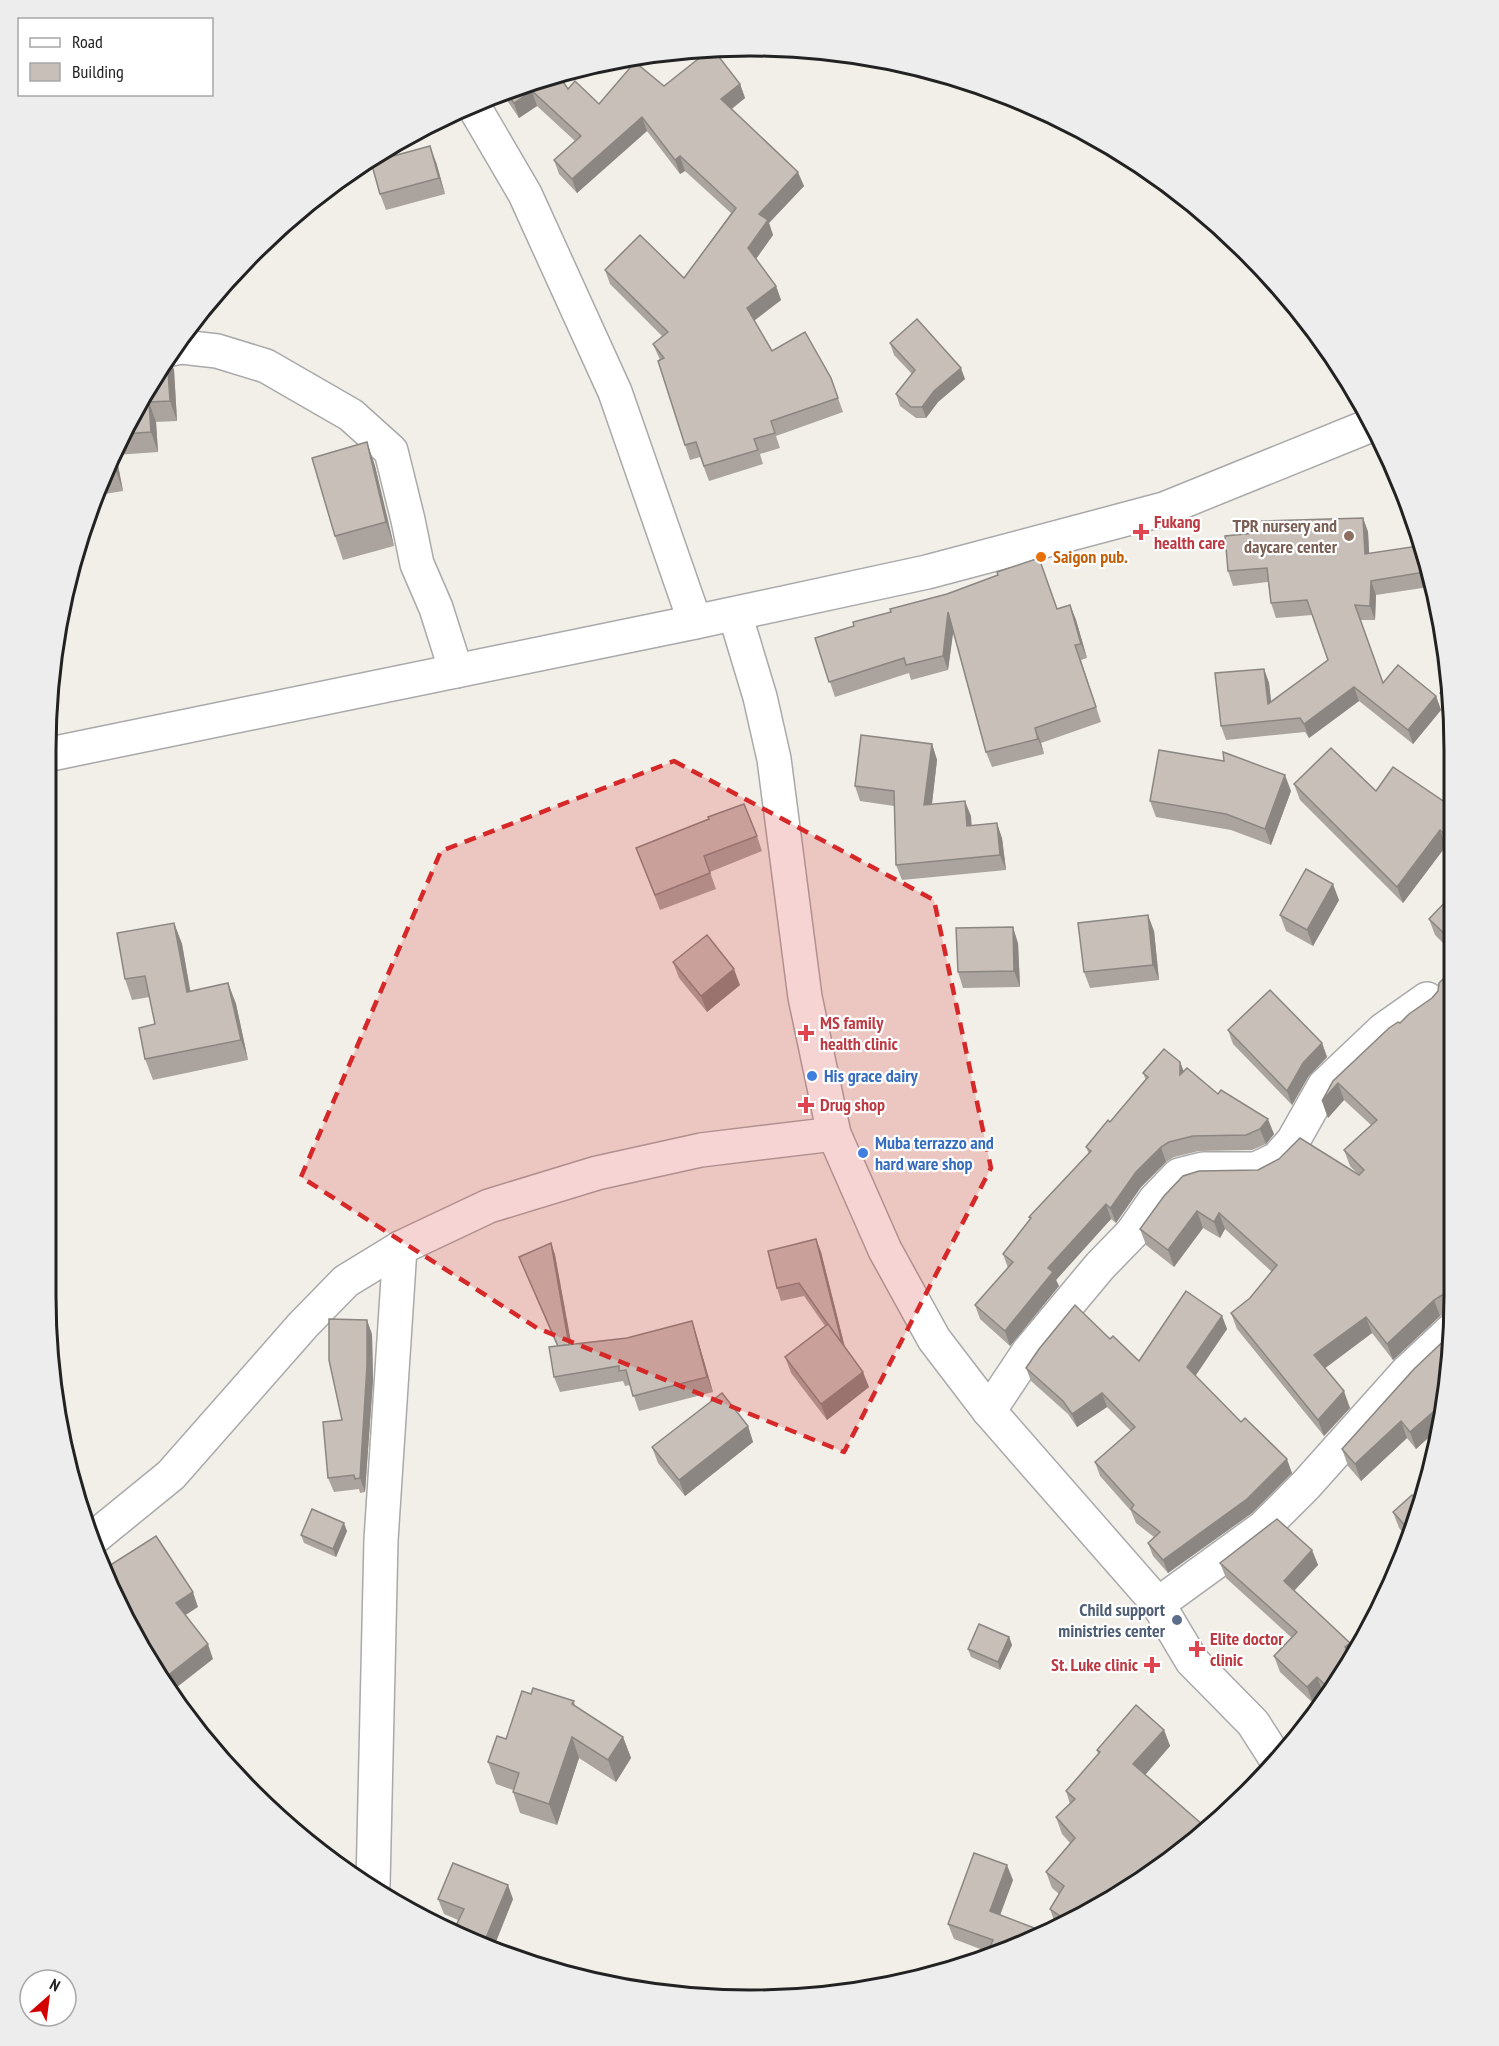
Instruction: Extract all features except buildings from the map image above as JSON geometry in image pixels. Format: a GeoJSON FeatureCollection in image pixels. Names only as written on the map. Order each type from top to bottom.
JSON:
{"type":"FeatureCollection","features":[{"type":"Feature","properties":{"kind":"street"},"geometry":{"type":"LineString","coordinates":[[477,111],[525,194],[615,392],[695,622]]}},
{"type":"Feature","properties":{"kind":"street"},"geometry":{"type":"LineString","coordinates":[[184,347],[217,351],[266,366],[351,415],[391,451],[417,564],[436,609],[456,671]]}},
{"type":"Feature","properties":{"kind":"street"},"geometry":{"type":"LineString","coordinates":[[56,752],[735,614],[927,572],[1164,509],[1364,428]]}},
{"type":"Feature","properties":{"kind":"street"},"geometry":{"type":"LineString","coordinates":[[735,614],[760,697],[774,759],[805,997],[834,1134],[885,1250],[929,1330],[989,1411],[1158,1604],[1192,1661],[1253,1723],[1272,1753]]}},
{"type":"Feature","properties":{"kind":"street"},"geometry":{"type":"LineString","coordinates":[[989,1411],[1029,1351],[1100,1266],[1132,1233],[1155,1200],[1179,1175],[1203,1168],[1256,1169],[1277,1159],[1293,1141],[1324,1086],[1383,1030],[1427,999]]}},
{"type":"Feature","properties":{"kind":"street"},"geometry":{"type":"LineString","coordinates":[[98,1535],[171,1475],[303,1325],[346,1281],[400,1248],[489,1206],[597,1173],[701,1150],[834,1134]]}},
{"type":"Feature","properties":{"kind":"street"},"geometry":{"type":"LineString","coordinates":[[373,1880],[381,1540],[400,1248]]}},
{"type":"Feature","properties":{"kind":"street"},"geometry":{"type":"LineString","coordinates":[[1158,1604],[1264,1527],[1306,1485],[1407,1372],[1442,1339]]}},
{"type":"Feature","properties":{"kind":"highlighted area"},"geometry":{"type":"Polygon","coordinates":[[[674,761],[934,900],[991,1168],[844,1452],[537,1328],[301,1177],[441,851],[674,761]]]}},
{"type":"Feature","properties":{"kind":"place","name":"Fukang health care"},"geometry":{"type":"Point","coordinates":[1141,532]}},
{"type":"Feature","properties":{"kind":"place","name":"TPR nursery and daycare center"},"geometry":{"type":"Point","coordinates":[1349,536]}},
{"type":"Feature","properties":{"kind":"place","name":"Saigon pub."},"geometry":{"type":"Point","coordinates":[1041,557]}},
{"type":"Feature","properties":{"kind":"place","name":"MS family health clinic"},"geometry":{"type":"Point","coordinates":[806,1033]}},
{"type":"Feature","properties":{"kind":"place","name":"His grace dairy"},"geometry":{"type":"Point","coordinates":[812,1076]}},
{"type":"Feature","properties":{"kind":"place","name":"Drug shop"},"geometry":{"type":"Point","coordinates":[806,1105]}},
{"type":"Feature","properties":{"kind":"place","name":"Muba terrazzo and hard ware shop"},"geometry":{"type":"Point","coordinates":[863,1153]}},
{"type":"Feature","properties":{"kind":"place","name":"Child support ministries center"},"geometry":{"type":"Point","coordinates":[1177,1620]}},
{"type":"Feature","properties":{"kind":"place","name":"Elite doctor clinic"},"geometry":{"type":"Point","coordinates":[1197,1649]}},
{"type":"Feature","properties":{"kind":"place","name":"St. Luke clinic"},"geometry":{"type":"Point","coordinates":[1152,1665]}}]}
